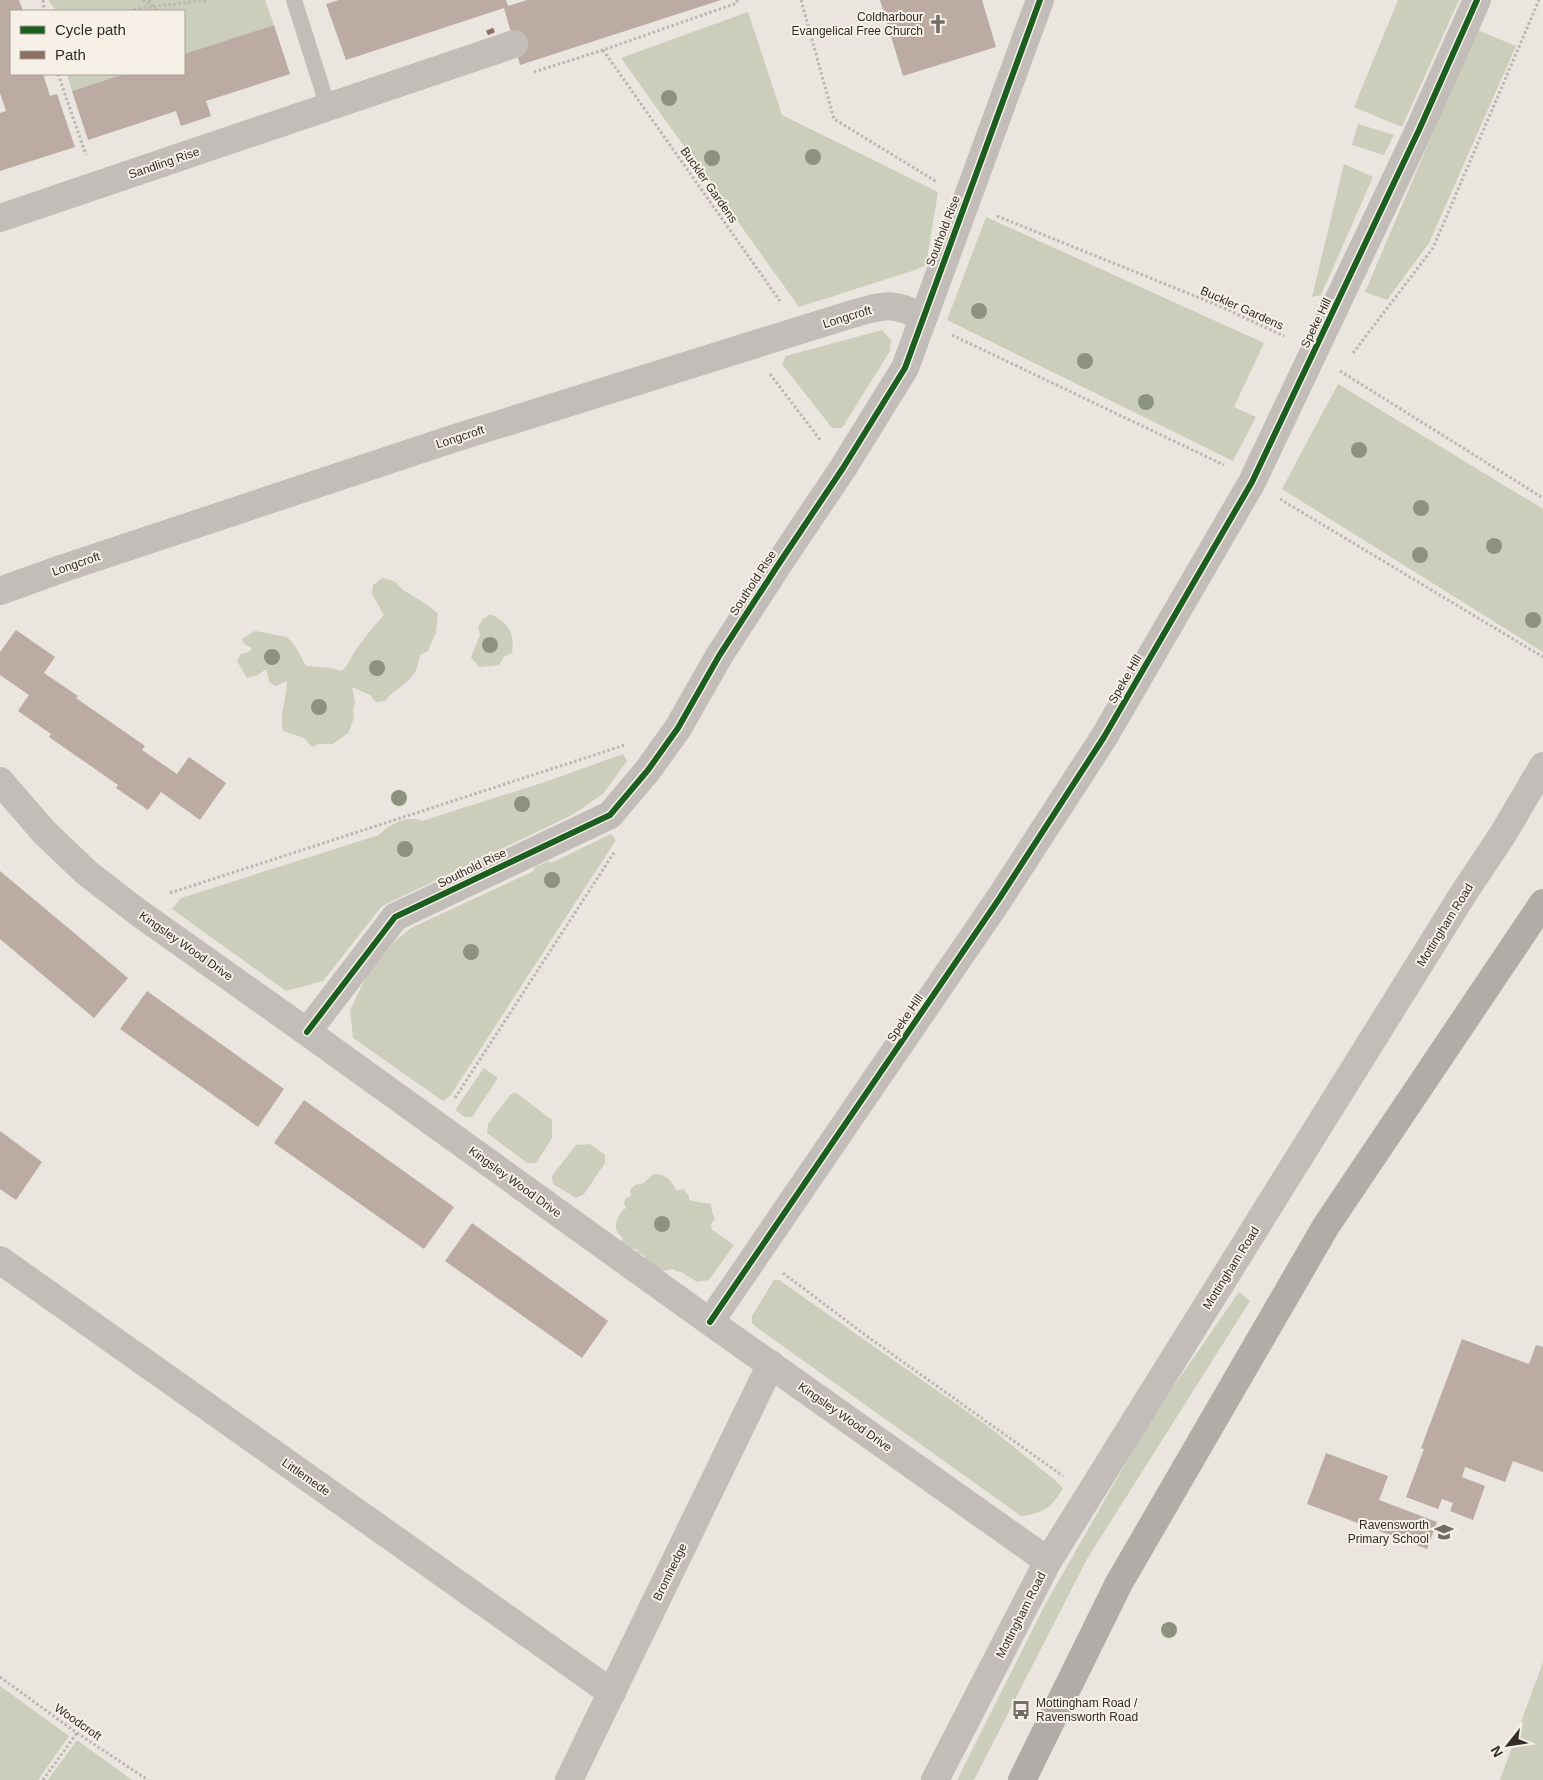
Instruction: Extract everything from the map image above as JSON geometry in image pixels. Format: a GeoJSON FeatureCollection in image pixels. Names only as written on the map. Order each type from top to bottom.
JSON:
{"type":"FeatureCollection","features":[{"type":"Feature","properties":{"kind":"main road"},"geometry":{"type":"LineString","coordinates":[[1022,1780],[1119,1583],[1326,1226],[1543,903]]}},
{"type":"Feature","properties":{"kind":"street","name":"Southold Rise"},"geometry":{"type":"LineString","coordinates":[[306,1032],[395,917],[610,814],[648,770],[678,728],[724,648],[843,468],[905,368],[1040,0]]}},
{"type":"Feature","properties":{"kind":"street","name":"Speke Hill"},"geometry":{"type":"LineString","coordinates":[[710,1322],[1000,898],[1104,737],[1252,482],[1419,130],[1477,0]]}},
{"type":"Feature","properties":{"kind":"street","name":"Sandling Rise"},"geometry":{"type":"LineString","coordinates":[[0,218],[514,44]]}},
{"type":"Feature","properties":{"kind":"street","name":"Longcroft"},"geometry":{"type":"LineString","coordinates":[[0,591],[443,442],[801,330],[887,305],[906,308],[923,317]]}},
{"type":"Feature","properties":{"kind":"street","name":"Mottingham Road"},"geometry":{"type":"LineString","coordinates":[[935,1780],[1048,1562],[1465,891],[1503,834],[1543,766]]}},
{"type":"Feature","properties":{"kind":"street","name":"Kingsley Wood Drive"},"geometry":{"type":"LineString","coordinates":[[0,781],[44,832],[87,873],[139,913],[1048,1562]]}},
{"type":"Feature","properties":{"kind":"street","name":"Littlemede"},"geometry":{"type":"LineString","coordinates":[[0,1260],[612,1693]]}},
{"type":"Feature","properties":{"kind":"street","name":"Bromhedge"},"geometry":{"type":"LineString","coordinates":[[569,1780],[771,1364]]}},
{"type":"Feature","properties":{"kind":"lane"},"geometry":{"type":"LineString","coordinates":[[294,0],[328,107]]}},
{"type":"Feature","properties":{"kind":"path"},"geometry":{"type":"LineString","coordinates":[[143,0],[154,6]]}},
{"type":"Feature","properties":{"kind":"path"},"geometry":{"type":"LineString","coordinates":[[149,0],[156,10]]}},
{"type":"Feature","properties":{"kind":"path"},"geometry":{"type":"LineString","coordinates":[[134,10],[209,0]]}},
{"type":"Feature","properties":{"kind":"path"},"geometry":{"type":"LineString","coordinates":[[530,73],[737,4],[737,0]]}},
{"type":"Feature","properties":{"kind":"path"},"geometry":{"type":"LineString","coordinates":[[1351,355],[1433,248],[1539,0]]}},
{"type":"Feature","properties":{"kind":"path"},"geometry":{"type":"LineString","coordinates":[[58,75],[87,157]]}},
{"type":"Feature","properties":{"kind":"path"},"geometry":{"type":"LineString","coordinates":[[749,347],[843,468]]}},
{"type":"Feature","properties":{"kind":"path"},"geometry":{"type":"LineString","coordinates":[[1339,370],[1345,363]]}},
{"type":"Feature","properties":{"kind":"path"},"geometry":{"type":"LineString","coordinates":[[139,913],[171,892],[678,728]]}},
{"type":"Feature","properties":{"kind":"path"},"geometry":{"type":"LineString","coordinates":[[454,1100],[619,844]]}},
{"type":"Feature","properties":{"kind":"path"},"geometry":{"type":"LineString","coordinates":[[783,1273],[868,1337],[1066,1478]]}},
{"type":"Feature","properties":{"kind":"path"},"geometry":{"type":"LineString","coordinates":[[43,1780],[77,1733]]}},
{"type":"Feature","properties":{"kind":"green space"},"geometry":{"type":"Polygon","coordinates":[[[49,0],[265,0],[274,25],[185,54],[185,10],[56,10],[49,0]]]}},
{"type":"Feature","properties":{"kind":"green space"},"geometry":{"type":"Polygon","coordinates":[[[1398,0],[1459,0],[1402,127],[1354,107],[1398,0]]]}},
{"type":"Feature","properties":{"kind":"green space"},"geometry":{"type":"Polygon","coordinates":[[[748,12],[782,115],[938,192],[926,265],[799,307],[621,58],[748,12]]]}},
{"type":"Feature","properties":{"kind":"green space"},"geometry":{"type":"Polygon","coordinates":[[[1477,30],[1516,46],[1429,243],[1387,300],[1365,292],[1477,30]]]}},
{"type":"Feature","properties":{"kind":"green space"},"geometry":{"type":"Polygon","coordinates":[[[67,75],[121,75],[72,91],[67,75]]]}},
{"type":"Feature","properties":{"kind":"green space"},"geometry":{"type":"Polygon","coordinates":[[[1358,124],[1394,135],[1384,155],[1352,145],[1358,124]]]}},
{"type":"Feature","properties":{"kind":"green space"},"geometry":{"type":"Polygon","coordinates":[[[1344,164],[1373,177],[1321,295],[1312,297],[1344,164]]]}},
{"type":"Feature","properties":{"kind":"green space"},"geometry":{"type":"Polygon","coordinates":[[[986,217],[1264,343],[1234,407],[1256,417],[1233,461],[947,320],[986,217]]]}},
{"type":"Feature","properties":{"kind":"green space"},"geometry":{"type":"Polygon","coordinates":[[[882,330],[891,340],[890,351],[842,428],[832,428],[782,364],[786,356],[882,330]]]}},
{"type":"Feature","properties":{"kind":"green space"},"geometry":{"type":"Polygon","coordinates":[[[1338,384],[1543,509],[1543,652],[1282,489],[1338,384]]]}},
{"type":"Feature","properties":{"kind":"green space"},"geometry":{"type":"Polygon","coordinates":[[[382,578],[395,582],[438,614],[436,632],[428,651],[420,655],[414,674],[385,701],[376,702],[370,695],[352,687],[355,702],[353,709],[354,718],[348,733],[333,744],[318,744],[312,747],[304,738],[283,731],[282,718],[287,681],[276,686],[270,683],[266,669],[258,675],[247,678],[237,661],[241,654],[249,652],[252,648],[244,644],[242,639],[255,631],[287,637],[295,646],[306,666],[332,668],[342,671],[362,641],[384,615],[372,594],[373,585],[382,578]]]}},
{"type":"Feature","properties":{"kind":"green space"},"geometry":{"type":"Polygon","coordinates":[[[490,614],[509,629],[513,646],[512,653],[504,657],[499,665],[479,667],[471,657],[480,635],[478,627],[483,619],[490,614]]]}},
{"type":"Feature","properties":{"kind":"green space"},"geometry":{"type":"Polygon","coordinates":[[[623,754],[627,761],[603,794],[572,815],[382,906],[323,981],[286,991],[172,909],[181,898],[379,835],[388,827],[399,822],[411,819],[422,821],[548,781],[623,754]]]}},
{"type":"Feature","properties":{"kind":"green space"},"geometry":{"type":"Polygon","coordinates":[[[611,834],[616,840],[450,1096],[443,1101],[353,1038],[350,1010],[367,975],[395,941],[411,928],[534,871],[535,867],[549,861],[551,863],[611,834]]]}},
{"type":"Feature","properties":{"kind":"green space"},"geometry":{"type":"Polygon","coordinates":[[[484,1068],[498,1078],[472,1117],[465,1117],[455,1110],[484,1068]]]}},
{"type":"Feature","properties":{"kind":"green space"},"geometry":{"type":"Polygon","coordinates":[[[515,1092],[552,1120],[552,1138],[536,1163],[527,1163],[487,1133],[488,1124],[510,1095],[515,1092]]]}},
{"type":"Feature","properties":{"kind":"green space"},"geometry":{"type":"Polygon","coordinates":[[[590,1144],[605,1155],[605,1163],[584,1194],[576,1198],[553,1184],[552,1176],[576,1145],[590,1144]]]}},
{"type":"Feature","properties":{"kind":"green space"},"geometry":{"type":"Polygon","coordinates":[[[653,1174],[668,1178],[676,1191],[683,1189],[689,1196],[689,1200],[711,1204],[715,1219],[711,1224],[712,1230],[734,1245],[709,1280],[697,1282],[680,1271],[678,1272],[673,1269],[658,1272],[645,1260],[645,1256],[638,1253],[636,1249],[629,1249],[621,1243],[623,1238],[617,1232],[616,1225],[619,1215],[626,1208],[624,1203],[626,1198],[631,1196],[630,1190],[635,1185],[644,1183],[653,1174]]]}},
{"type":"Feature","properties":{"kind":"green space"},"geometry":{"type":"Polygon","coordinates":[[[774,1280],[779,1280],[989,1427],[1063,1488],[1055,1500],[1042,1511],[1021,1516],[759,1329],[752,1323],[752,1316],[774,1280]]]}},
{"type":"Feature","properties":{"kind":"green space"},"geometry":{"type":"Polygon","coordinates":[[[1239,1292],[1250,1301],[1087,1559],[974,1780],[957,1780],[1045,1605],[1149,1422],[1239,1292]]]}},
{"type":"Feature","properties":{"kind":"green space"},"geometry":{"type":"Polygon","coordinates":[[[1543,1662],[1543,1780],[1500,1780],[1543,1662]]]}},
{"type":"Feature","properties":{"kind":"green space"},"geometry":{"type":"Polygon","coordinates":[[[0,1686],[69,1736],[38,1780],[0,1780],[0,1686]]]}},
{"type":"Feature","properties":{"kind":"green space"},"geometry":{"type":"Polygon","coordinates":[[[77,1740],[132,1780],[48,1780],[77,1740]]]}},
{"type":"Feature","properties":{"kind":"building"},"geometry":{"type":"Polygon","coordinates":[[[0,0],[19,0],[23,10],[10,10],[10,75],[43,75],[50,96],[57,94],[75,147],[0,171],[0,113],[6,111],[0,93],[0,0]]]}},
{"type":"Feature","properties":{"kind":"building"},"geometry":{"type":"Polygon","coordinates":[[[339,0],[506,0],[508,6],[527,0],[721,0],[520,65],[504,8],[346,60],[326,4],[339,0]]]}},
{"type":"Feature","properties":{"kind":"building","name":"Coldharbour Evangelical Free Church"},"geometry":{"type":"Polygon","coordinates":[[[880,0],[982,0],[996,47],[903,76],[880,0]]]}},
{"type":"Feature","properties":{"kind":"building"},"geometry":{"type":"Polygon","coordinates":[[[274,25],[290,74],[206,101],[211,116],[181,126],[176,111],[88,140],[72,91],[121,75],[185,75],[185,54],[274,25]]]}},
{"type":"Feature","properties":{"kind":"building"},"geometry":{"type":"Polygon","coordinates":[[[16,630],[55,657],[44,673],[78,696],[76,698],[145,746],[142,750],[177,774],[189,757],[226,783],[200,820],[161,792],[148,810],[116,788],[118,785],[49,737],[51,734],[18,711],[29,695],[0,675],[0,652],[16,630]]]}},
{"type":"Feature","properties":{"kind":"building"},"geometry":{"type":"Polygon","coordinates":[[[0,871],[128,978],[94,1018],[0,939],[0,871]]]}},
{"type":"Feature","properties":{"kind":"building"},"geometry":{"type":"Polygon","coordinates":[[[147,991],[284,1089],[258,1127],[120,1029],[147,991]]]}},
{"type":"Feature","properties":{"kind":"building"},"geometry":{"type":"Polygon","coordinates":[[[304,1100],[454,1207],[424,1249],[274,1143],[304,1100]]]}},
{"type":"Feature","properties":{"kind":"building"},"geometry":{"type":"Polygon","coordinates":[[[0,1131],[42,1162],[16,1200],[0,1189],[0,1131]]]}},
{"type":"Feature","properties":{"kind":"building"},"geometry":{"type":"Polygon","coordinates":[[[472,1223],[608,1321],[582,1358],[445,1261],[472,1223]]]}},
{"type":"Feature","properties":{"kind":"building"},"geometry":{"type":"Polygon","coordinates":[[[1462,1339],[1529,1364],[1536,1345],[1543,1347],[1543,1472],[1513,1461],[1505,1482],[1465,1467],[1462,1477],[1485,1486],[1473,1520],[1450,1511],[1453,1503],[1442,1499],[1438,1509],[1406,1497],[1424,1449],[1421,1448],[1462,1339]]]}},
{"type":"Feature","properties":{"kind":"building"},"geometry":{"type":"Polygon","coordinates":[[[1326,1453],[1388,1476],[1379,1500],[1437,1522],[1427,1549],[1307,1504],[1326,1453]]]}},
{"type":"Feature","properties":{"kind":"marked path"},"geometry":{"type":"LineString","coordinates":[[487,33],[494,30]]}},
{"type":"Feature","properties":{"kind":"cycle path"},"geometry":{"type":"LineString","coordinates":[[307,1032],[395,917],[610,815],[648,770],[678,728],[719,656],[843,468],[905,368],[1040,0]]}},
{"type":"Feature","properties":{"kind":"cycle path"},"geometry":{"type":"LineString","coordinates":[[710,1322],[999,899],[1104,737],[1252,482],[1419,130],[1477,0]]}},
{"type":"Feature","properties":{"kind":"place","name":"Coldharbour Evangelical Free Church"},"geometry":{"type":"Point","coordinates":[938,24]}},
{"type":"Feature","properties":{"kind":"place","name":"Ravensworth Primary School"},"geometry":{"type":"Point","coordinates":[1444,1532]}},
{"type":"Feature","properties":{"kind":"place","name":"Mottingham Road / Ravensworth Road"},"geometry":{"type":"Point","coordinates":[1021,1710]}}]}
